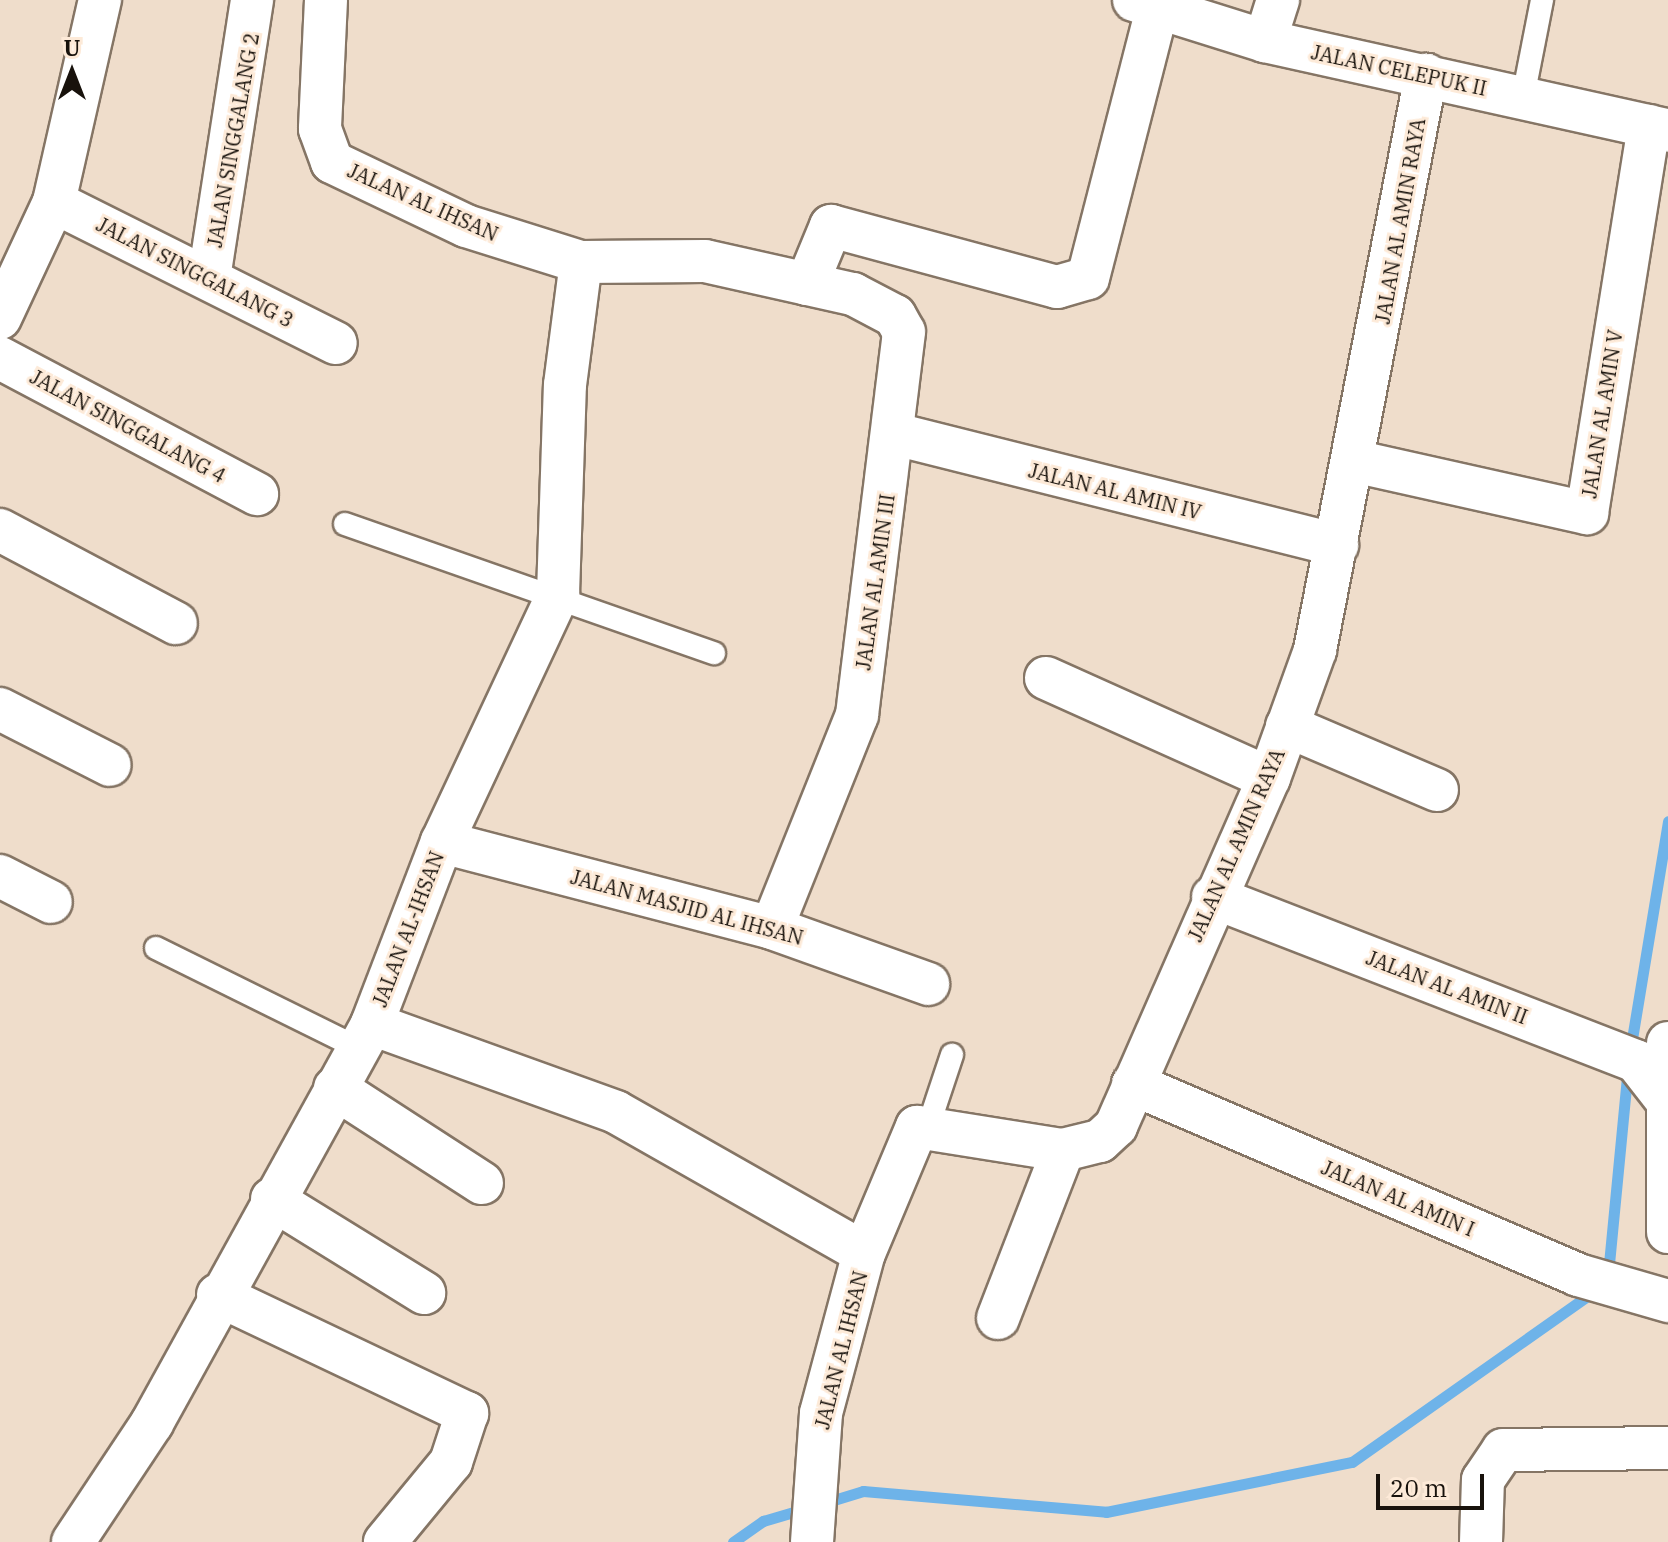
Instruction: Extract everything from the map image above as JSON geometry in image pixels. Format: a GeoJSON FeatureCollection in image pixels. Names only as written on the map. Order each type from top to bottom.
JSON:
{"type":"FeatureCollection","features":[{"type":"Feature","properties":{"kind":"street"},"geometry":{"type":"LineString","coordinates":[[0,318],[54,202],[98,0]]}},
{"type":"Feature","properties":{"kind":"street","name":"JALAN AL IHSAN"},"geometry":{"type":"LineString","coordinates":[[326,0],[320,129],[332,162],[466,226],[581,262]]}},
{"type":"Feature","properties":{"kind":"street"},"geometry":{"type":"LineString","coordinates":[[1265,41],[1278,0]]}},
{"type":"Feature","properties":{"kind":"street","name":"JALAN SINGGALANG 2"},"geometry":{"type":"LineString","coordinates":[[209,278],[253,1]]}},
{"type":"Feature","properties":{"kind":"street"},"geometry":{"type":"LineString","coordinates":[[807,284],[831,226],[1057,287],[1088,278],[1145,4]]}},
{"type":"Feature","properties":{"kind":"street","name":"JALAN CELEPUK II"},"geometry":{"type":"LineString","coordinates":[[1145,4],[1265,41],[1659,128]]}},
{"type":"Feature","properties":{"kind":"street","name":"JALAN AL AMIN RAYA"},"geometry":{"type":"LineString","coordinates":[[929,1124],[1063,1150],[1100,1141],[1116,1126],[1213,897],[1269,778],[1315,650],[1354,461],[1426,75]]}},
{"type":"Feature","properties":{"kind":"street","name":"JALAN AL AMIN V"},"geometry":{"type":"LineString","coordinates":[[1354,461],[1587,513],[1659,128]]}},
{"type":"Feature","properties":{"kind":"street","name":"JALAN SINGGALANG 3"},"geometry":{"type":"LineString","coordinates":[[54,202],[336,343]]}},
{"type":"Feature","properties":{"kind":"street","name":"JALAN AL AMIN III"},"geometry":{"type":"LineString","coordinates":[[581,262],[705,261],[853,294],[895,316],[905,353],[857,715],[772,928]]}},
{"type":"Feature","properties":{"kind":"street","name":"JALAN AL-IHSAN"},"geometry":{"type":"LineString","coordinates":[[73,1542],[152,1423],[218,1295],[365,1036],[442,842],[558,594],[565,385],[581,262]]}},
{"type":"Feature","properties":{"kind":"street","name":"JALAN SINGGALANG 4"},"geometry":{"type":"LineString","coordinates":[[0,358],[257,494]]}},
{"type":"Feature","properties":{"kind":"street","name":"JALAN AL AMIN IV"},"geometry":{"type":"LineString","coordinates":[[895,434],[1337,545]]}},
{"type":"Feature","properties":{"kind":"street"},"geometry":{"type":"LineString","coordinates":[[0,530],[176,623]]}},
{"type":"Feature","properties":{"kind":"street"},"geometry":{"type":"LineString","coordinates":[[1046,678],[1269,778]]}},
{"type":"Feature","properties":{"kind":"street"},"geometry":{"type":"LineString","coordinates":[[0,709],[110,765]]}},
{"type":"Feature","properties":{"kind":"street"},"geometry":{"type":"LineString","coordinates":[[1287,726],[1437,790]]}},
{"type":"Feature","properties":{"kind":"street","name":"JALAN MASJID AL IHSAN"},"geometry":{"type":"LineString","coordinates":[[442,842],[772,928],[928,984]]}},
{"type":"Feature","properties":{"kind":"street"},"geometry":{"type":"LineString","coordinates":[[0,876],[51,902]]}},
{"type":"Feature","properties":{"kind":"street","name":"JALAN AL AMIN II"},"geometry":{"type":"LineString","coordinates":[[1213,897],[1595,1044],[1652,1052],[1665,1101]]}},
{"type":"Feature","properties":{"kind":"street"},"geometry":{"type":"LineString","coordinates":[[365,1036],[616,1112],[864,1253],[909,1136],[929,1124]]}},
{"type":"Feature","properties":{"kind":"street","name":"JALAN AL AMIN I"},"geometry":{"type":"LineString","coordinates":[[1133,1084],[1578,1275],[1651,1297]]}},
{"type":"Feature","properties":{"kind":"street"},"geometry":{"type":"LineString","coordinates":[[335,1088],[482,1183]]}},
{"type":"Feature","properties":{"kind":"street"},"geometry":{"type":"LineString","coordinates":[[1665,1101],[1668,1232]]}},
{"type":"Feature","properties":{"kind":"street"},"geometry":{"type":"LineString","coordinates":[[998,1318],[1063,1150]]}},
{"type":"Feature","properties":{"kind":"street"},"geometry":{"type":"LineString","coordinates":[[272,1199],[424,1293]]}},
{"type":"Feature","properties":{"kind":"street","name":"JALAN AL IHSAN"},"geometry":{"type":"LineString","coordinates":[[812,1542],[812,1497],[821,1413],[864,1253]]}},
{"type":"Feature","properties":{"kind":"street"},"geometry":{"type":"LineString","coordinates":[[218,1295],[467,1413],[451,1462],[385,1542]]}},
{"type":"Feature","properties":{"kind":"street"},"geometry":{"type":"LineString","coordinates":[[1481,1542],[1486,1469],[1515,1445],[1668,1448]]}},
{"type":"Feature","properties":{"kind":"lane"},"geometry":{"type":"LineString","coordinates":[[1523,97],[1542,0]]}},
{"type":"Feature","properties":{"kind":"lane"},"geometry":{"type":"LineString","coordinates":[[345,524],[558,594],[714,653]]}},
{"type":"Feature","properties":{"kind":"lane"},"geometry":{"type":"LineString","coordinates":[[156,948],[365,1036]]}},
{"type":"Feature","properties":{"kind":"lane"},"geometry":{"type":"LineString","coordinates":[[929,1124],[952,1055]]}},
{"type":"Feature","properties":{"kind":"waterway"},"geometry":{"type":"LineString","coordinates":[[1630,1051],[1668,821]]}},
{"type":"Feature","properties":{"kind":"waterway"},"geometry":{"type":"LineString","coordinates":[[1608,1274],[1628,1068]]}},
{"type":"Feature","properties":{"kind":"waterway"},"geometry":{"type":"LineString","coordinates":[[824,1503],[863,1491],[1106,1512],[1352,1462],[1593,1292]]}},
{"type":"Feature","properties":{"kind":"waterway"},"geometry":{"type":"LineString","coordinates":[[733,1542],[763,1521],[807,1508]]}}]}
